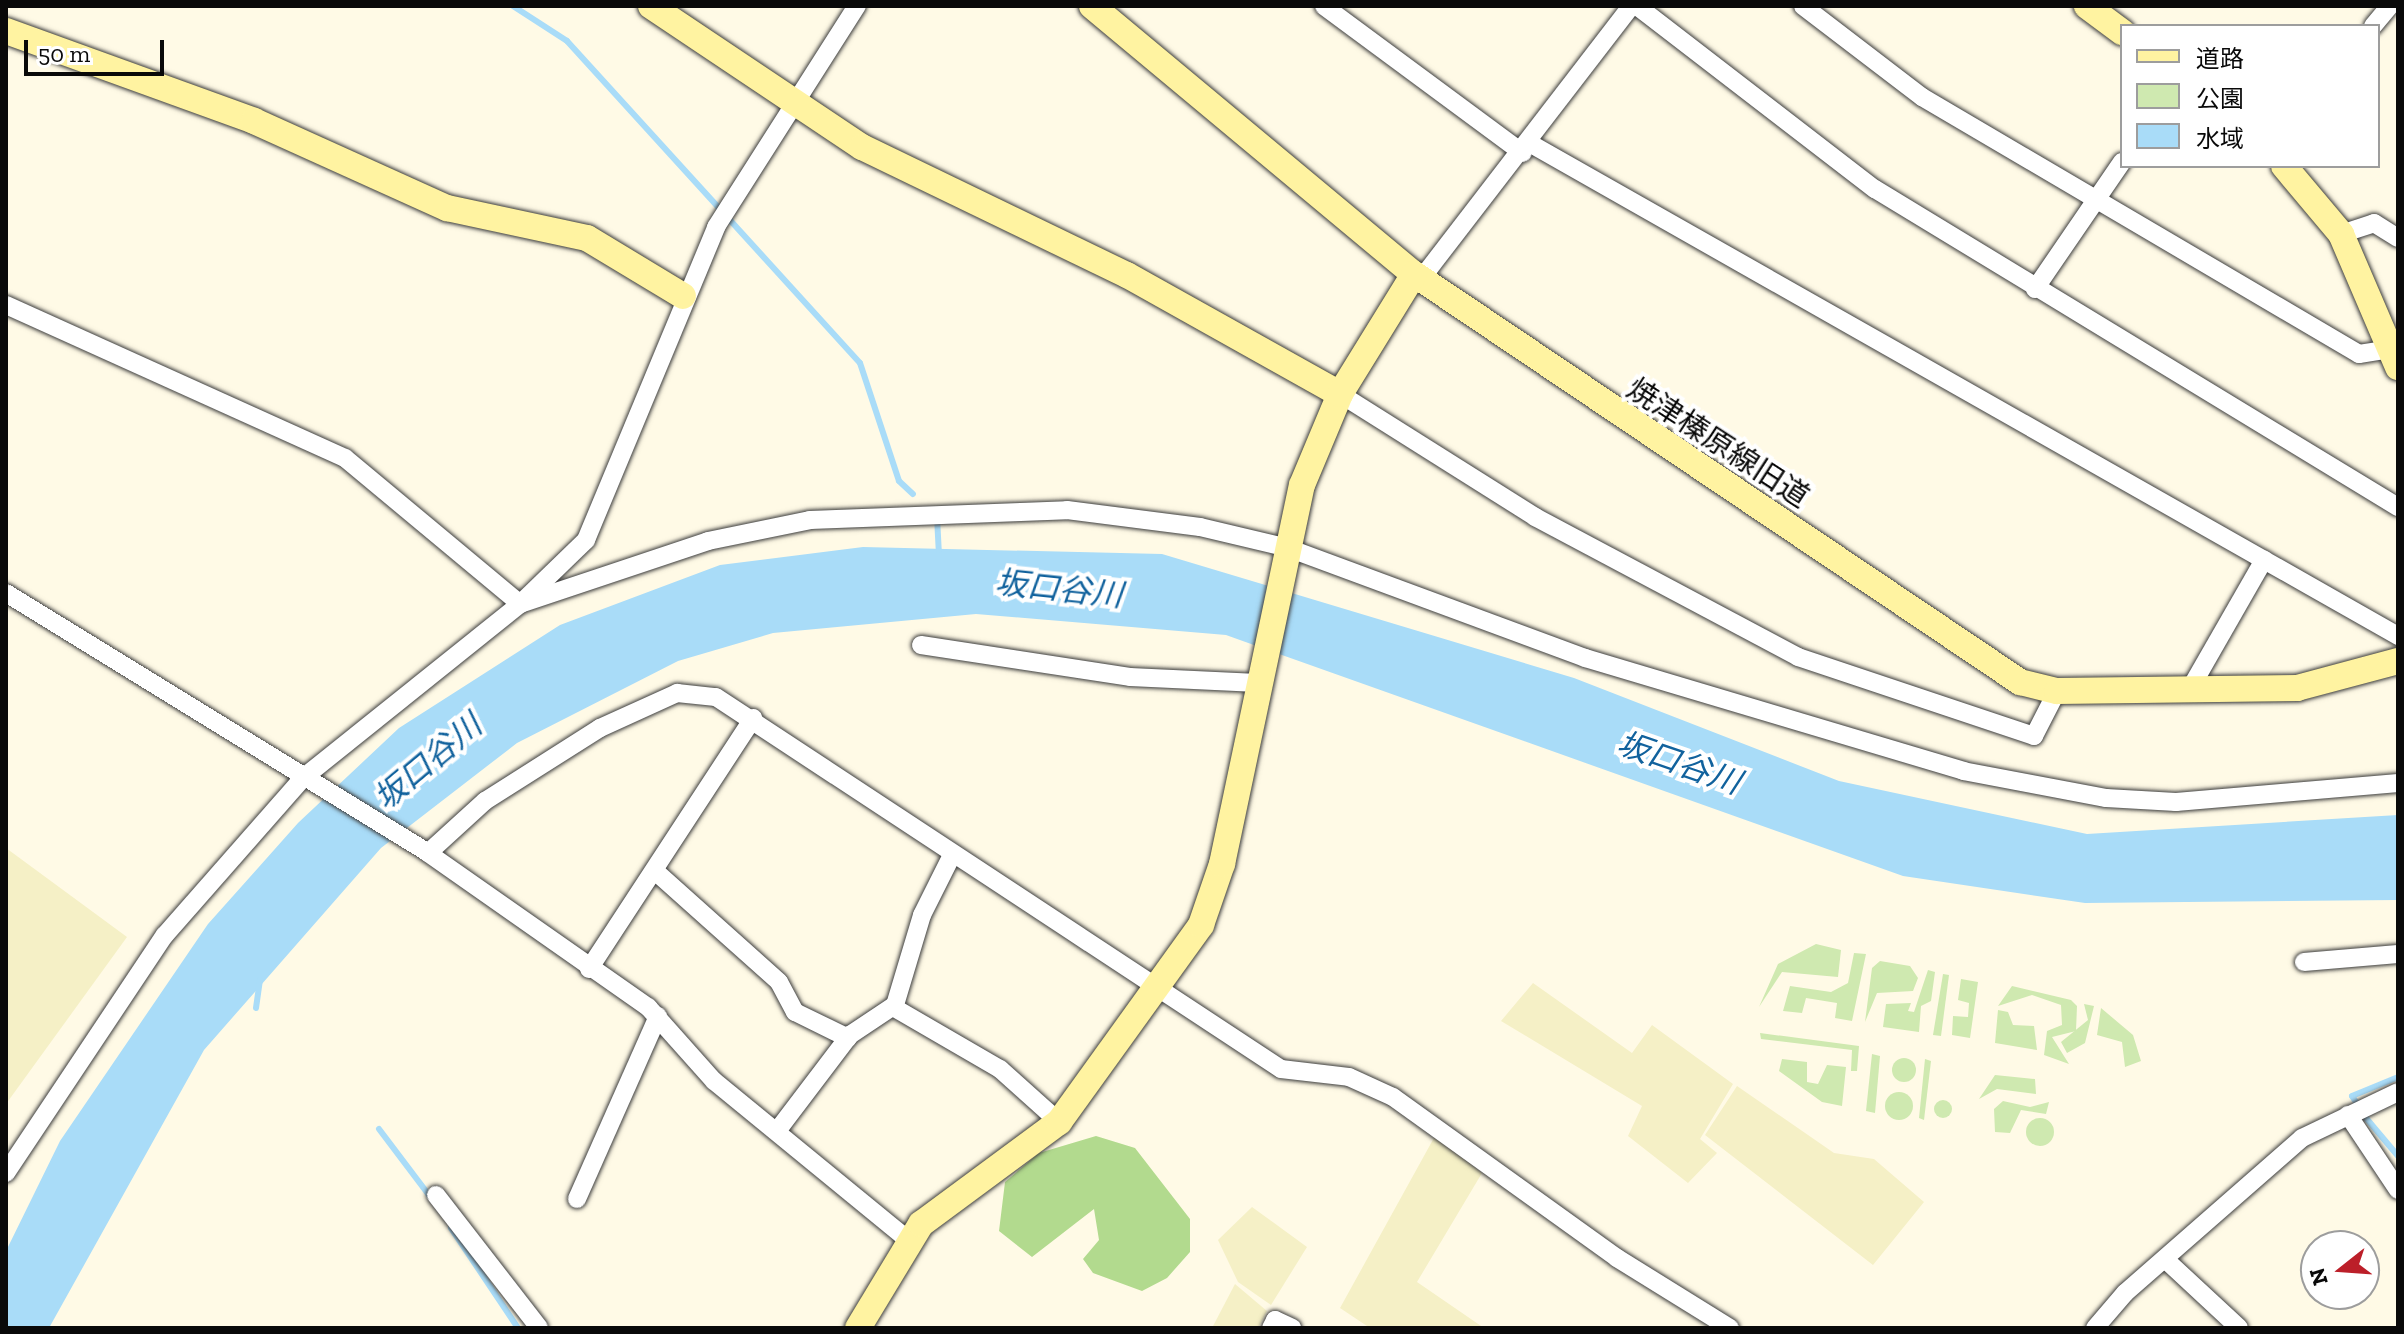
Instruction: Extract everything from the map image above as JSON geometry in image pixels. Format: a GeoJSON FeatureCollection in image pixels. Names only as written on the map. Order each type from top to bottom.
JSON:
{"type":"FeatureCollection","features":[{"type":"Feature","properties":{"kind":"street"},"geometry":{"type":"LineString","coordinates":[[651,6],[793,107],[1127,275],[1340,394],[1535,517],[1798,657],[2034,736],[2057,691]]}},
{"type":"Feature","properties":{"kind":"street"},"geometry":{"type":"LineString","coordinates":[[6,1173],[165,935],[308,780],[520,604],[586,540],[683,296],[716,227],[857,6]]}},
{"type":"Feature","properties":{"kind":"street","name":"焼津榛原線旧道"},"geometry":{"type":"LineString","coordinates":[[1092,6],[1418,276],[1998,670],[2057,691],[2190,689],[2325,685],[2398,661]]}},
{"type":"Feature","properties":{"kind":"street"},"geometry":{"type":"LineString","coordinates":[[1324,6],[1527,149],[2398,636]]}},
{"type":"Feature","properties":{"kind":"street"},"geometry":{"type":"LineString","coordinates":[[858,1328],[908,1240],[942,1206],[1059,1122],[1159,983],[1213,900],[1302,485],[1340,394],[1418,276],[1527,149],[1634,6],[1875,189],[2398,507]]}},
{"type":"Feature","properties":{"kind":"street"},"geometry":{"type":"LineString","coordinates":[[1803,6],[1922,97],[2096,196],[2359,354],[2395,358],[2341,234],[2286,168]]}},
{"type":"Feature","properties":{"kind":"street"},"geometry":{"type":"LineString","coordinates":[[2087,6],[2120,31]]}},
{"type":"Feature","properties":{"kind":"street"},"geometry":{"type":"LineString","coordinates":[[2375,24],[2390,6]]}},
{"type":"Feature","properties":{"kind":"street"},"geometry":{"type":"LineString","coordinates":[[6,31],[254,121],[434,204],[587,238],[683,296]]}},
{"type":"Feature","properties":{"kind":"street"},"geometry":{"type":"LineString","coordinates":[[2035,289],[2120,165]]}},
{"type":"Feature","properties":{"kind":"street"},"geometry":{"type":"LineString","coordinates":[[2341,234],[2374,223],[2398,238]]}},
{"type":"Feature","properties":{"kind":"street"},"geometry":{"type":"LineString","coordinates":[[6,305],[345,458],[520,604]]}},
{"type":"Feature","properties":{"kind":"street"},"geometry":{"type":"LineString","coordinates":[[520,604],[708,541],[810,520],[940,510],[1067,510],[1288,548],[1585,658],[1963,771],[2106,798],[2176,802],[2398,783]]}},
{"type":"Feature","properties":{"kind":"street"},"geometry":{"type":"LineString","coordinates":[[2190,689],[2264,560]]}},
{"type":"Feature","properties":{"kind":"street"},"geometry":{"type":"LineString","coordinates":[[6,593],[428,853],[658,1016],[714,1081],[908,1240]]}},
{"type":"Feature","properties":{"kind":"street"},"geometry":{"type":"LineString","coordinates":[[921,645],[1130,677],[1259,679]]}},
{"type":"Feature","properties":{"kind":"street"},"geometry":{"type":"LineString","coordinates":[[428,853],[470,812],[546,760],[677,693],[707,693],[753,718],[951,857],[1159,983],[1281,1069],[1349,1077],[1393,1097],[1617,1258],[1730,1328]]}},
{"type":"Feature","properties":{"kind":"street"},"geometry":{"type":"LineString","coordinates":[[589,969],[753,718]]}},
{"type":"Feature","properties":{"kind":"street"},"geometry":{"type":"LineString","coordinates":[[777,1131],[848,1038],[893,1007],[922,915],[951,857]]}},
{"type":"Feature","properties":{"kind":"street"},"geometry":{"type":"LineString","coordinates":[[655,871],[779,982],[795,1012],[848,1038]]}},
{"type":"Feature","properties":{"kind":"street"},"geometry":{"type":"LineString","coordinates":[[2304,962],[2398,954]]}},
{"type":"Feature","properties":{"kind":"street"},"geometry":{"type":"LineString","coordinates":[[893,1007],[1000,1069],[1059,1122]]}},
{"type":"Feature","properties":{"kind":"street"},"geometry":{"type":"LineString","coordinates":[[577,1199],[658,1016]]}},
{"type":"Feature","properties":{"kind":"street"},"geometry":{"type":"LineString","coordinates":[[2095,1328],[2302,1138],[2398,1092]]}},
{"type":"Feature","properties":{"kind":"street"},"geometry":{"type":"LineString","coordinates":[[2348,1115],[2398,1190]]}},
{"type":"Feature","properties":{"kind":"street"},"geometry":{"type":"LineString","coordinates":[[436,1195],[539,1328]]}},
{"type":"Feature","properties":{"kind":"street"},"geometry":{"type":"LineString","coordinates":[[2167,1261],[2239,1328]]}},
{"type":"Feature","properties":{"kind":"street"},"geometry":{"type":"LineString","coordinates":[[1271,1328],[1275,1320],[1292,1328]]}},
{"type":"Feature","properties":{"kind":"shaded area"},"geometry":{"type":"Polygon","coordinates":[[[6,848],[127,937],[6,1104],[6,848]]]}},
{"type":"Feature","properties":{"kind":"shaded area"},"geometry":{"type":"Polygon","coordinates":[[[1533,983],[1632,1053],[1652,1025],[1733,1084],[1700,1139],[1717,1153],[1688,1183],[1628,1136],[1642,1106],[1501,1021],[1533,983]]]}},
{"type":"Feature","properties":{"kind":"shaded area"},"geometry":{"type":"Polygon","coordinates":[[[1737,1086],[1834,1153],[1874,1159],[1924,1202],[1873,1265],[1705,1135],[1737,1086]]]}},
{"type":"Feature","properties":{"kind":"shaded area"},"geometry":{"type":"Polygon","coordinates":[[[1435,1136],[1482,1173],[1417,1282],[1484,1328],[1370,1328],[1340,1308],[1435,1136]]]}},
{"type":"Feature","properties":{"kind":"shaded area"},"geometry":{"type":"Polygon","coordinates":[[[1252,1207],[1307,1247],[1271,1305],[1238,1282],[1218,1240],[1252,1207]]]}},
{"type":"Feature","properties":{"kind":"shaded area"},"geometry":{"type":"Polygon","coordinates":[[[1235,1284],[1267,1311],[1258,1328],[1212,1328],[1235,1284]]]}},
{"type":"Feature","properties":{"kind":"green space"},"geometry":{"type":"Polygon","coordinates":[[[1816,944],[1841,950],[1838,977],[1782,972],[1759,1007],[1778,964],[1816,944]]]}},
{"type":"Feature","properties":{"kind":"green space"},"geometry":{"type":"Polygon","coordinates":[[[1854,953],[1866,954],[1852,1021],[1835,1018],[1837,1003],[1806,998],[1802,1013],[1783,1011],[1790,986],[1831,992],[1848,983],[1854,953]]]}},
{"type":"Feature","properties":{"kind":"green space"},"geometry":{"type":"Polygon","coordinates":[[[1880,961],[1910,966],[1918,978],[1913,991],[1877,993],[1865,1022],[1872,968],[1880,961]]]}},
{"type":"Feature","properties":{"kind":"green space"},"geometry":{"type":"Polygon","coordinates":[[[1928,970],[1935,972],[1931,1001],[1921,1006],[1919,1032],[1883,1027],[1886,1004],[1911,1003],[1908,1011],[1914,1012],[1928,970]]]}},
{"type":"Feature","properties":{"kind":"green space"},"geometry":{"type":"Polygon","coordinates":[[[1943,974],[1949,975],[1941,1036],[1933,1035],[1943,974]]]}},
{"type":"Feature","properties":{"kind":"green space"},"geometry":{"type":"Polygon","coordinates":[[[1961,979],[1978,982],[1970,1038],[1952,1035],[1953,1016],[1968,1017],[1969,1003],[1958,1000],[1961,979]]]}},
{"type":"Feature","properties":{"kind":"green space"},"geometry":{"type":"Polygon","coordinates":[[[2012,986],[2071,1000],[2077,1006],[2076,1031],[2052,1037],[2069,1064],[2044,1055],[2047,1031],[2062,1025],[2061,1005],[2032,995],[1998,1006],[2012,986]]]}},
{"type":"Feature","properties":{"kind":"green space"},"geometry":{"type":"Polygon","coordinates":[[[2084,1004],[2094,1006],[2085,1043],[2067,1053],[2061,1042],[2088,1020],[2084,1004]]]}},
{"type":"Feature","properties":{"kind":"green space"},"geometry":{"type":"Polygon","coordinates":[[[2101,1008],[2133,1035],[2141,1061],[2125,1067],[2122,1042],[2097,1035],[2101,1008]]]}},
{"type":"Feature","properties":{"kind":"green space"},"geometry":{"type":"Polygon","coordinates":[[[1998,1010],[2008,1012],[2013,1025],[2034,1026],[2037,1050],[1995,1043],[1998,1010]]]}},
{"type":"Feature","properties":{"kind":"green space"},"geometry":{"type":"Polygon","coordinates":[[[1760,1033],[1859,1046],[1857,1071],[1851,1071],[1852,1050],[1761,1039],[1760,1033]]]}},
{"type":"Feature","properties":{"kind":"green space"},"geometry":{"type":"Polygon","coordinates":[[[1872,1054],[1880,1056],[1875,1113],[1866,1111],[1872,1054]]]}},
{"type":"Feature","properties":{"kind":"green space"},"geometry":{"type":"Polygon","coordinates":[[[1904,1058],[1912,1062],[1916,1070],[1912,1078],[1904,1082],[1896,1078],[1892,1070],[1896,1062],[1904,1058]]]}},
{"type":"Feature","properties":{"kind":"green space"},"geometry":{"type":"Polygon","coordinates":[[[1782,1059],[1807,1062],[1807,1082],[1818,1084],[1827,1065],[1846,1067],[1842,1106],[1822,1102],[1779,1071],[1782,1059]]]}},
{"type":"Feature","properties":{"kind":"green space"},"geometry":{"type":"Polygon","coordinates":[[[1925,1059],[1931,1061],[1924,1120],[1919,1118],[1925,1059]]]}},
{"type":"Feature","properties":{"kind":"green space"},"geometry":{"type":"Polygon","coordinates":[[[1995,1075],[2035,1079],[2036,1094],[1997,1089],[1979,1099],[1995,1075]]]}},
{"type":"Feature","properties":{"kind":"green space"},"geometry":{"type":"Polygon","coordinates":[[[1899,1092],[1909,1096],[1913,1106],[1909,1116],[1899,1120],[1889,1116],[1885,1106],[1889,1096],[1899,1092]]]}},
{"type":"Feature","properties":{"kind":"green space"},"geometry":{"type":"Polygon","coordinates":[[[1943,1100],[1952,1109],[1943,1118],[1934,1109],[1943,1100]]]}},
{"type":"Feature","properties":{"kind":"green space"},"geometry":{"type":"Polygon","coordinates":[[[2003,1101],[2030,1107],[2049,1102],[2046,1114],[2021,1110],[2010,1133],[1995,1132],[1994,1109],[2003,1101]]]}},
{"type":"Feature","properties":{"kind":"green space"},"geometry":{"type":"Polygon","coordinates":[[[2040,1118],[2050,1122],[2054,1132],[2050,1142],[2040,1146],[2030,1142],[2026,1132],[2030,1122],[2040,1118]]]}},
{"type":"Feature","properties":{"kind":"green space"},"geometry":{"type":"Polygon","coordinates":[[[1096,1136],[1135,1148],[1190,1219],[1190,1252],[1167,1278],[1142,1291],[1093,1273],[1083,1259],[1099,1240],[1094,1209],[1032,1257],[999,1231],[1005,1182],[1039,1153],[1096,1136]]]}},
{"type":"Feature","properties":{"kind":"water","name":"坂口谷川"},"geometry":{"type":"Polygon","coordinates":[[[863,547],[1162,554],[1574,678],[1839,781],[2087,834],[2398,815],[2398,900],[2085,903],[1903,876],[1226,635],[976,614],[773,633],[678,661],[517,743],[381,848],[204,1050],[49,1328],[6,1328],[6,1251],[60,1141],[208,924],[298,823],[399,728],[560,625],[720,565],[863,547]]]}},
{"type":"Feature","properties":{"kind":"waterway"},"geometry":{"type":"LineString","coordinates":[[513,6],[567,41],[860,363],[899,481],[913,494]]}},
{"type":"Feature","properties":{"kind":"waterway"},"geometry":{"type":"LineString","coordinates":[[937,517],[939,550]]}},
{"type":"Feature","properties":{"kind":"waterway"},"geometry":{"type":"LineString","coordinates":[[256,1008],[260,980]]}},
{"type":"Feature","properties":{"kind":"waterway"},"geometry":{"type":"LineString","coordinates":[[2356,1102],[2352,1096],[2398,1077]]}},
{"type":"Feature","properties":{"kind":"waterway"},"geometry":{"type":"LineString","coordinates":[[2366,1118],[2398,1156]]}},
{"type":"Feature","properties":{"kind":"waterway"},"geometry":{"type":"LineString","coordinates":[[379,1129],[432,1199]]}},
{"type":"Feature","properties":{"kind":"waterway"},"geometry":{"type":"LineString","coordinates":[[451,1228],[518,1328]]}}]}
